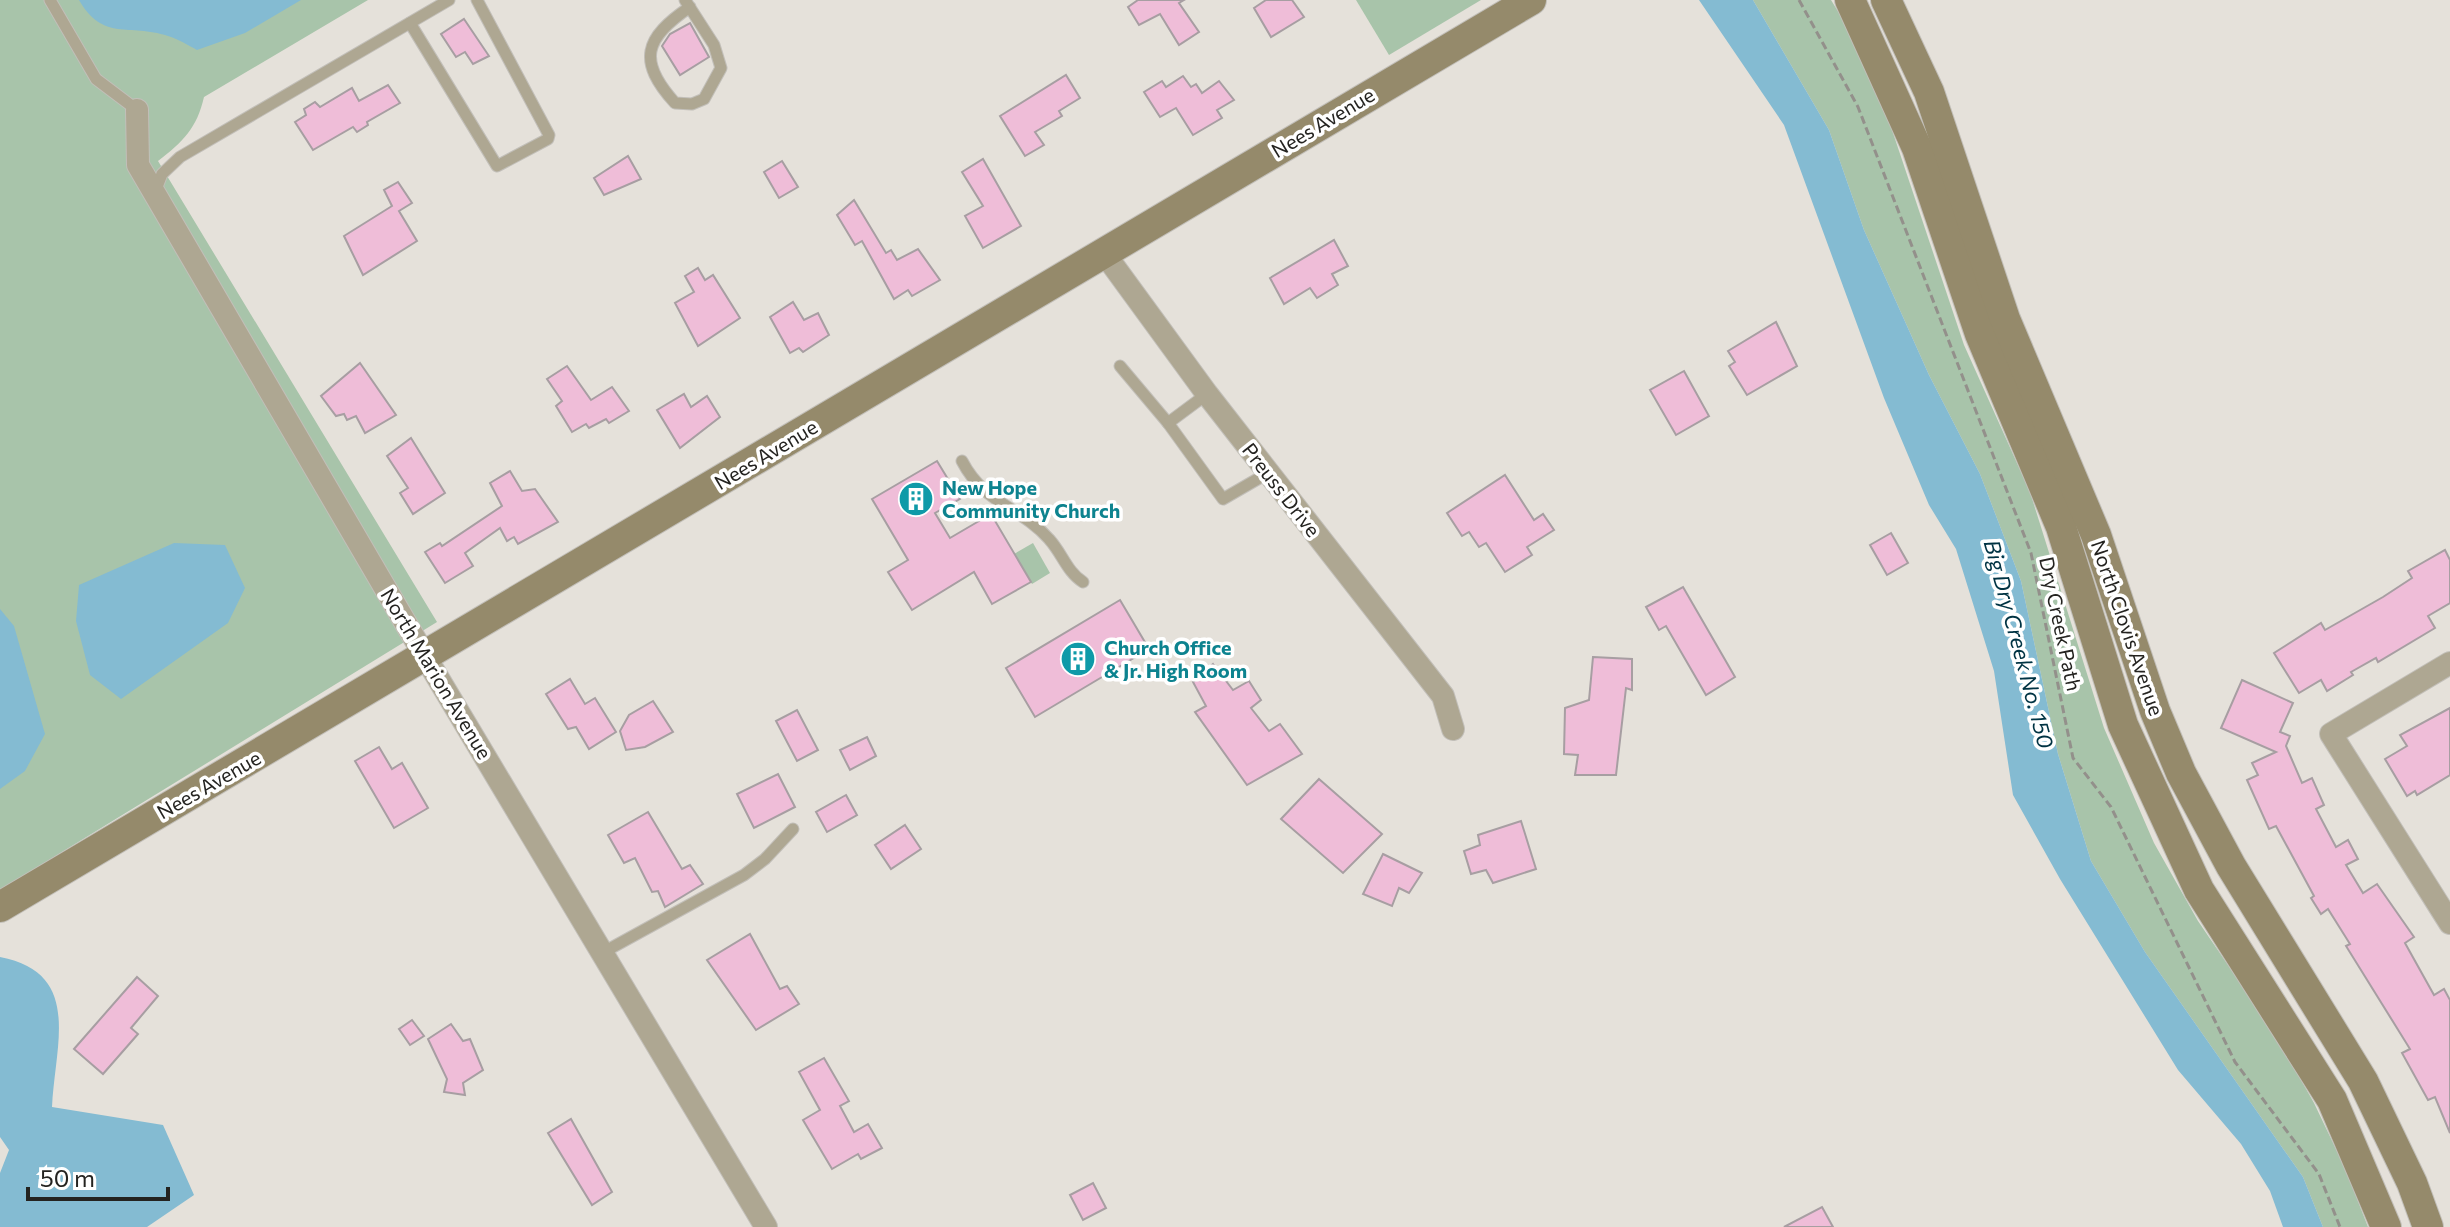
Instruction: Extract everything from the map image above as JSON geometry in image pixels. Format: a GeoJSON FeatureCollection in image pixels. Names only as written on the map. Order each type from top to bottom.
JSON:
{"type":"FeatureCollection","features":[{"type":"Feature","properties":{"kind":"main road","name":"Nees Avenue"},"geometry":{"type":"LineString","coordinates":[[0,907],[426,658],[1531,0]]}},
{"type":"Feature","properties":{"kind":"main road","name":"North Clovis Avenue"},"geometry":{"type":"LineString","coordinates":[[1850,0],[1917,148],[1980,334],[2061,527],[2123,725],[2199,890],[2332,1100],[2386,1227]]}},
{"type":"Feature","properties":{"kind":"main road","name":"North Clovis Avenue"},"geometry":{"type":"LineString","coordinates":[[1886,0],[1929,92],[2005,319],[2096,535],[2155,711],[2181,773],[2231,866],[2363,1081],[2412,1183],[2428,1227]]}},
{"type":"Feature","properties":{"kind":"street","name":"North Marion Avenue"},"geometry":{"type":"LineString","coordinates":[[137,110],[138,165],[426,658],[766,1227]]}},
{"type":"Feature","properties":{"kind":"street","name":"Preuss Drive"},"geometry":{"type":"LineString","coordinates":[[1104,253],[1207,394],[1443,696],[1453,729]]}},
{"type":"Feature","properties":{"kind":"street"},"geometry":{"type":"LineString","coordinates":[[2450,663],[2331,734],[2450,923]]}},
{"type":"Feature","properties":{"kind":"lane"},"geometry":{"type":"LineString","coordinates":[[50,0],[96,79],[137,110]]}},
{"type":"Feature","properties":{"kind":"lane"},"geometry":{"type":"LineString","coordinates":[[154,192],[162,174],[180,157],[449,0]]}},
{"type":"Feature","properties":{"kind":"lane"},"geometry":{"type":"LineString","coordinates":[[410,23],[497,166],[548,139],[549,135],[477,0]]}},
{"type":"Feature","properties":{"kind":"lane"},"geometry":{"type":"LineString","coordinates":[[688,4],[714,45],[721,68],[704,99],[692,104],[675,103],[651,73],[648,62],[658,34],[688,4]]}},
{"type":"Feature","properties":{"kind":"lane"},"geometry":{"type":"LineString","coordinates":[[1120,366],[1168,423],[1223,499],[1268,473]]}},
{"type":"Feature","properties":{"kind":"lane"},"geometry":{"type":"LineString","coordinates":[[1168,423],[1207,394]]}},
{"type":"Feature","properties":{"kind":"lane"},"geometry":{"type":"LineString","coordinates":[[962,461],[974,483],[1048,537],[1074,576],[1083,582]]}},
{"type":"Feature","properties":{"kind":"lane"},"geometry":{"type":"LineString","coordinates":[[602,953],[744,875],[765,859],[793,829]]}},
{"type":"Feature","properties":{"kind":"path","name":"Dry Creek Path"},"geometry":{"type":"LineString","coordinates":[[1799,0],[1858,107],[2031,553],[2073,758],[2111,807],[2235,1062],[2319,1174],[2340,1227]]}},
{"type":"Feature","properties":{"kind":"green space"},"geometry":{"type":"Polygon","coordinates":[[[0,0],[368,0],[204,97],[188,134],[158,161],[437,622],[0,890],[0,0]]]}},
{"type":"Feature","properties":{"kind":"green space"},"geometry":{"type":"Polygon","coordinates":[[[1356,0],[1481,0],[1389,55],[1356,0]]]}},
{"type":"Feature","properties":{"kind":"green space"},"geometry":{"type":"Polygon","coordinates":[[[1753,0],[1831,0],[1839,13],[1887,115],[1964,345],[2030,492],[2104,728],[2154,843],[2198,921],[2275,1034],[2314,1103],[2345,1168],[2368,1227],[2323,1227],[2303,1177],[2145,952],[2091,861],[2058,754],[2021,581],[1980,474],[1929,375],[1864,230],[1829,130],[1753,0]]]}},
{"type":"Feature","properties":{"kind":"green space"},"geometry":{"type":"Polygon","coordinates":[[[1033,543],[1050,573],[1032,584],[1014,554],[1033,543]]]}},
{"type":"Feature","properties":{"kind":"water"},"geometry":{"type":"Polygon","coordinates":[[[79,0],[301,0],[245,33],[197,50],[154,32],[107,26],[88,13],[79,0]]]}},
{"type":"Feature","properties":{"kind":"water","name":"Big Dry Creek No. 150"},"geometry":{"type":"Polygon","coordinates":[[[1699,0],[1753,0],[1829,130],[1864,230],[1929,375],[1980,474],[2021,581],[2058,754],[2091,861],[2145,952],[2303,1177],[2323,1227],[2283,1227],[2270,1191],[2241,1144],[2178,1070],[2060,879],[2013,795],[1994,671],[1956,549],[1929,505],[1884,398],[1784,125],[1699,0]]]}},
{"type":"Feature","properties":{"kind":"water"},"geometry":{"type":"Polygon","coordinates":[[[174,543],[225,545],[245,588],[228,623],[121,699],[90,675],[76,621],[79,585],[174,543]]]}},
{"type":"Feature","properties":{"kind":"water"},"geometry":{"type":"Polygon","coordinates":[[[0,609],[14,626],[45,734],[25,771],[0,789],[0,609]]]}},
{"type":"Feature","properties":{"kind":"water"},"geometry":{"type":"Polygon","coordinates":[[[0,957],[26,965],[44,978],[54,995],[59,1036],[52,1107],[163,1125],[194,1195],[147,1227],[0,1227],[0,1173],[9,1150],[0,1137],[0,957]]]}},
{"type":"Feature","properties":{"kind":"building"},"geometry":{"type":"Polygon","coordinates":[[[1138,0],[1184,0],[1179,3],[1199,32],[1179,45],[1160,14],[1139,25],[1128,7],[1138,0]]]}},
{"type":"Feature","properties":{"kind":"building"},"geometry":{"type":"Polygon","coordinates":[[[1266,0],[1292,0],[1304,17],[1271,37],[1254,8],[1266,0]]]}},
{"type":"Feature","properties":{"kind":"building"},"geometry":{"type":"Polygon","coordinates":[[[464,19],[489,56],[473,64],[465,52],[456,57],[441,34],[464,19]]]}},
{"type":"Feature","properties":{"kind":"building"},"geometry":{"type":"Polygon","coordinates":[[[690,23],[709,57],[680,75],[662,46],[670,34],[690,23]]]}},
{"type":"Feature","properties":{"kind":"building"},"geometry":{"type":"Polygon","coordinates":[[[1066,75],[1080,98],[1059,111],[1062,116],[1035,132],[1044,145],[1025,156],[1000,116],[1066,75]]]}},
{"type":"Feature","properties":{"kind":"building"},"geometry":{"type":"Polygon","coordinates":[[[1183,76],[1191,87],[1196,84],[1202,93],[1219,81],[1234,100],[1217,110],[1222,118],[1193,135],[1176,108],[1160,117],[1144,92],[1162,81],[1166,87],[1183,76]]]}},
{"type":"Feature","properties":{"kind":"building"},"geometry":{"type":"Polygon","coordinates":[[[388,85],[400,103],[367,122],[368,125],[357,132],[353,127],[313,150],[295,122],[306,115],[304,109],[315,102],[320,107],[352,88],[359,101],[388,85]]]}},
{"type":"Feature","properties":{"kind":"building"},"geometry":{"type":"Polygon","coordinates":[[[628,156],[641,179],[604,195],[594,178],[628,156]]]}},
{"type":"Feature","properties":{"kind":"building"},"geometry":{"type":"Polygon","coordinates":[[[983,159],[1021,226],[983,248],[965,216],[983,206],[962,172],[983,159]]]}},
{"type":"Feature","properties":{"kind":"building"},"geometry":{"type":"Polygon","coordinates":[[[782,161],[798,187],[779,198],[764,172],[782,161]]]}},
{"type":"Feature","properties":{"kind":"building"},"geometry":{"type":"Polygon","coordinates":[[[398,182],[412,203],[399,211],[417,241],[363,275],[344,236],[392,206],[384,190],[398,182]]]}},
{"type":"Feature","properties":{"kind":"building"},"geometry":{"type":"Polygon","coordinates":[[[854,200],[886,253],[891,250],[897,260],[918,249],[940,280],[912,296],[908,290],[894,299],[862,241],[855,245],[837,215],[854,200]]]}},
{"type":"Feature","properties":{"kind":"building"},"geometry":{"type":"Polygon","coordinates":[[[1334,240],[1348,266],[1332,274],[1338,285],[1317,298],[1310,288],[1284,304],[1270,278],[1334,240]]]}},
{"type":"Feature","properties":{"kind":"building"},"geometry":{"type":"Polygon","coordinates":[[[698,268],[705,280],[713,275],[740,318],[698,346],[675,303],[694,292],[685,276],[698,268]]]}},
{"type":"Feature","properties":{"kind":"building"},"geometry":{"type":"Polygon","coordinates":[[[793,302],[804,320],[818,313],[829,335],[803,352],[799,348],[790,353],[770,317],[793,302]]]}},
{"type":"Feature","properties":{"kind":"building"},"geometry":{"type":"Polygon","coordinates":[[[1776,322],[1797,366],[1747,395],[1729,366],[1735,362],[1728,351],[1776,322]]]}},
{"type":"Feature","properties":{"kind":"building"},"geometry":{"type":"Polygon","coordinates":[[[360,363],[396,415],[365,433],[356,416],[347,420],[344,414],[336,416],[321,396],[360,363]]]}},
{"type":"Feature","properties":{"kind":"building"},"geometry":{"type":"Polygon","coordinates":[[[567,366],[591,400],[612,387],[629,411],[609,423],[606,419],[589,428],[586,424],[572,432],[556,406],[562,401],[547,379],[567,366]]]}},
{"type":"Feature","properties":{"kind":"building"},"geometry":{"type":"Polygon","coordinates":[[[1684,371],[1709,416],[1676,435],[1650,390],[1684,371]]]}},
{"type":"Feature","properties":{"kind":"building"},"geometry":{"type":"Polygon","coordinates":[[[684,394],[691,407],[707,396],[720,417],[680,448],[657,410],[684,394]]]}},
{"type":"Feature","properties":{"kind":"building"},"geometry":{"type":"Polygon","coordinates":[[[411,438],[445,493],[413,514],[400,493],[408,488],[387,456],[411,438]]]}},
{"type":"Feature","properties":{"kind":"building"},"geometry":{"type":"Polygon","coordinates":[[[937,461],[960,499],[935,513],[950,538],[991,514],[1031,582],[992,604],[974,572],[912,610],[888,572],[908,560],[872,499],[937,461]]]}},
{"type":"Feature","properties":{"kind":"building"},"geometry":{"type":"Polygon","coordinates":[[[510,471],[522,491],[535,489],[558,522],[518,544],[514,537],[507,541],[500,528],[465,553],[473,566],[445,583],[425,552],[440,543],[442,546],[502,506],[490,483],[510,471]]]}},
{"type":"Feature","properties":{"kind":"building"},"geometry":{"type":"Polygon","coordinates":[[[1505,475],[1534,520],[1543,514],[1554,530],[1527,547],[1532,555],[1505,572],[1486,543],[1479,547],[1469,532],[1462,536],[1447,513],[1505,475]]]}},
{"type":"Feature","properties":{"kind":"building"},"geometry":{"type":"Polygon","coordinates":[[[1891,533],[1908,563],[1887,575],[1870,545],[1891,533]]]}},
{"type":"Feature","properties":{"kind":"building"},"geometry":{"type":"Polygon","coordinates":[[[2445,550],[2450,560],[2450,603],[2428,616],[2435,628],[2378,662],[2376,658],[2351,672],[2353,675],[2327,691],[2321,680],[2299,693],[2274,653],[2321,623],[2325,630],[2383,597],[2412,578],[2408,571],[2445,550]]]}},
{"type":"Feature","properties":{"kind":"building"},"geometry":{"type":"Polygon","coordinates":[[[1683,587],[1735,677],[1706,695],[1666,626],[1659,630],[1646,607],[1683,587]]]}},
{"type":"Feature","properties":{"kind":"building","name":"Church Office & Jr. High Room"},"geometry":{"type":"Polygon","coordinates":[[[1120,600],[1149,649],[1035,717],[1006,668],[1120,600]]]}},
{"type":"Feature","properties":{"kind":"building"},"geometry":{"type":"Polygon","coordinates":[[[1593,657],[1632,659],[1632,690],[1626,688],[1616,775],[1575,775],[1578,755],[1564,754],[1565,708],[1589,700],[1593,657]]]}},
{"type":"Feature","properties":{"kind":"building"},"geometry":{"type":"Polygon","coordinates":[[[1213,664],[1233,690],[1249,681],[1261,700],[1251,708],[1269,731],[1280,724],[1302,754],[1247,785],[1195,712],[1206,706],[1193,682],[1213,664]]]}},
{"type":"Feature","properties":{"kind":"building"},"geometry":{"type":"Polygon","coordinates":[[[570,679],[585,704],[595,698],[616,732],[589,749],[576,727],[568,729],[546,694],[570,679]]]}},
{"type":"Feature","properties":{"kind":"building"},"geometry":{"type":"Polygon","coordinates":[[[2242,680],[2293,703],[2280,732],[2290,736],[2286,746],[2302,783],[2312,778],[2324,805],[2316,809],[2336,847],[2348,840],[2358,859],[2346,865],[2363,893],[2377,884],[2414,937],[2405,943],[2434,995],[2444,989],[2450,1000],[2450,1133],[2435,1097],[2428,1100],[2402,1053],[2410,1049],[2346,946],[2350,944],[2328,909],[2321,914],[2276,826],[2269,829],[2247,780],[2258,775],[2252,763],[2276,752],[2221,728],[2242,680]]]}},
{"type":"Feature","properties":{"kind":"building"},"geometry":{"type":"Polygon","coordinates":[[[653,701],[673,732],[645,747],[626,750],[620,731],[629,715],[653,701]]]}},
{"type":"Feature","properties":{"kind":"building"},"geometry":{"type":"Polygon","coordinates":[[[2450,708],[2450,775],[2417,795],[2415,791],[2407,796],[2385,759],[2407,746],[2400,735],[2450,708]]]}},
{"type":"Feature","properties":{"kind":"building"},"geometry":{"type":"Polygon","coordinates":[[[797,710],[818,750],[797,761],[776,721],[797,710]]]}},
{"type":"Feature","properties":{"kind":"building"},"geometry":{"type":"Polygon","coordinates":[[[867,737],[876,756],[850,770],[840,750],[867,737]]]}},
{"type":"Feature","properties":{"kind":"building"},"geometry":{"type":"Polygon","coordinates":[[[379,747],[392,769],[402,763],[428,808],[394,828],[355,761],[379,747]]]}},
{"type":"Feature","properties":{"kind":"building"},"geometry":{"type":"Polygon","coordinates":[[[778,774],[795,807],[754,828],[737,794],[778,774]]]}},
{"type":"Feature","properties":{"kind":"building"},"geometry":{"type":"Polygon","coordinates":[[[1319,779],[1382,834],[1343,873],[1281,819],[1319,779]]]}},
{"type":"Feature","properties":{"kind":"building"},"geometry":{"type":"Polygon","coordinates":[[[846,795],[857,815],[827,832],[816,812],[846,795]]]}},
{"type":"Feature","properties":{"kind":"building"},"geometry":{"type":"Polygon","coordinates":[[[648,812],[682,869],[690,865],[703,884],[665,907],[658,891],[652,892],[635,858],[624,863],[608,835],[648,812]]]}},
{"type":"Feature","properties":{"kind":"building"},"geometry":{"type":"Polygon","coordinates":[[[1521,821],[1536,869],[1493,883],[1486,870],[1471,874],[1464,851],[1480,845],[1478,835],[1521,821]]]}},
{"type":"Feature","properties":{"kind":"building"},"geometry":{"type":"Polygon","coordinates":[[[905,825],[921,849],[891,869],[875,845],[905,825]]]}},
{"type":"Feature","properties":{"kind":"building"},"geometry":{"type":"Polygon","coordinates":[[[1383,854],[1422,873],[1409,893],[1399,888],[1392,906],[1363,894],[1383,854]]]}},
{"type":"Feature","properties":{"kind":"building"},"geometry":{"type":"Polygon","coordinates":[[[750,934],[780,989],[787,986],[799,1004],[756,1030],[707,960],[750,934]]]}},
{"type":"Feature","properties":{"kind":"building"},"geometry":{"type":"Polygon","coordinates":[[[137,977],[158,996],[131,1028],[138,1034],[103,1074],[74,1049],[137,977]]]}},
{"type":"Feature","properties":{"kind":"building"},"geometry":{"type":"Polygon","coordinates":[[[412,1020],[424,1036],[410,1045],[399,1029],[412,1020]]]}},
{"type":"Feature","properties":{"kind":"building"},"geometry":{"type":"Polygon","coordinates":[[[451,1024],[463,1041],[470,1039],[483,1070],[463,1083],[465,1095],[444,1092],[447,1079],[428,1039],[451,1024]]]}},
{"type":"Feature","properties":{"kind":"building"},"geometry":{"type":"Polygon","coordinates":[[[824,1058],[849,1101],[840,1106],[854,1132],[868,1124],[882,1148],[861,1159],[858,1154],[832,1169],[803,1120],[820,1110],[799,1072],[824,1058]]]}},
{"type":"Feature","properties":{"kind":"building"},"geometry":{"type":"Polygon","coordinates":[[[571,1119],[612,1192],[592,1205],[548,1133],[571,1119]]]}},
{"type":"Feature","properties":{"kind":"building"},"geometry":{"type":"Polygon","coordinates":[[[1093,1183],[1106,1208],[1083,1220],[1070,1195],[1093,1183]]]}},
{"type":"Feature","properties":{"kind":"building"},"geometry":{"type":"Polygon","coordinates":[[[1822,1207],[1833,1227],[1784,1227],[1822,1207]]]}},
{"type":"Feature","properties":{"kind":"place","name":"New Hope Community Church"},"geometry":{"type":"Point","coordinates":[916,499]}},
{"type":"Feature","properties":{"kind":"place","name":"Church Office & Jr. High Room"},"geometry":{"type":"Point","coordinates":[1078,659]}}]}
